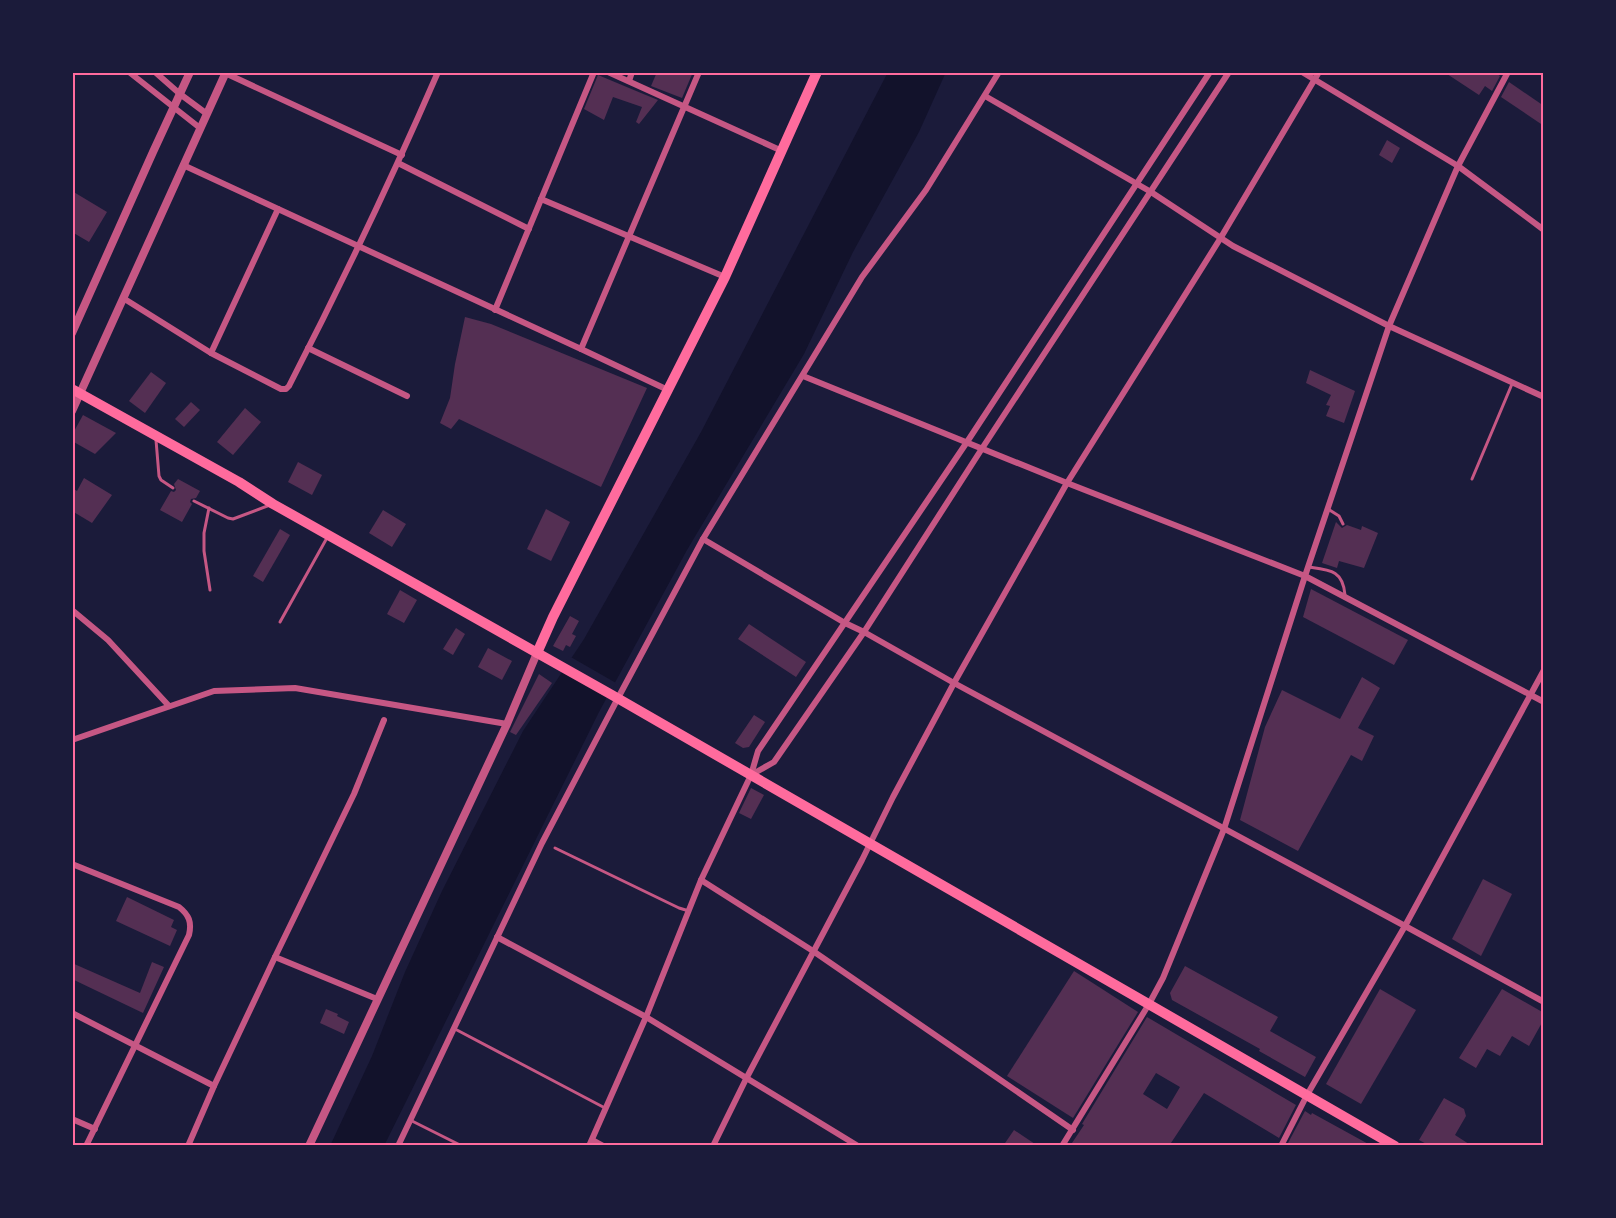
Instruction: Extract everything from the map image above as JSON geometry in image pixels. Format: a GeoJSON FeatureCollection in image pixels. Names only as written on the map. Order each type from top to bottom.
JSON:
{"type":"FeatureCollection","features":[{"type":"Feature","properties":{"kind":"main road"},"geometry":{"type":"LineString","coordinates":[[537,653],[725,277],[817,72]]}},
{"type":"Feature","properties":{"kind":"main road"},"geometry":{"type":"LineString","coordinates":[[76,391],[615,697],[1395,1146]]}},
{"type":"Feature","properties":{"kind":"street"},"geometry":{"type":"LineString","coordinates":[[129,72],[200,128]]}},
{"type":"Feature","properties":{"kind":"street"},"geometry":{"type":"LineString","coordinates":[[155,72],[207,114]]}},
{"type":"Feature","properties":{"kind":"street"},"geometry":{"type":"LineString","coordinates":[[72,333],[190,72]]}},
{"type":"Feature","properties":{"kind":"street"},"geometry":{"type":"LineString","coordinates":[[123,298],[211,353],[281,389],[289,387],[359,247],[438,72]]}},
{"type":"Feature","properties":{"kind":"street"},"geometry":{"type":"LineString","coordinates":[[495,310],[594,72]]}},
{"type":"Feature","properties":{"kind":"street"},"geometry":{"type":"LineString","coordinates":[[608,72],[782,151]]}},
{"type":"Feature","properties":{"kind":"street"},"geometry":{"type":"LineString","coordinates":[[629,81],[632,72]]}},
{"type":"Feature","properties":{"kind":"street"},"geometry":{"type":"LineString","coordinates":[[581,349],[699,72]]}},
{"type":"Feature","properties":{"kind":"street"},"geometry":{"type":"LineString","coordinates":[[398,1146],[542,843],[615,697],[704,539],[862,277],[926,190],[999,72]]}},
{"type":"Feature","properties":{"kind":"street"},"geometry":{"type":"LineString","coordinates":[[603,1146],[590,1143],[646,1017],[701,880],[751,775],[758,751],[967,442],[1210,72]]}},
{"type":"Feature","properties":{"kind":"street"},"geometry":{"type":"LineString","coordinates":[[751,775],[774,762],[864,632],[982,447],[1229,72]]}},
{"type":"Feature","properties":{"kind":"street"},"geometry":{"type":"LineString","coordinates":[[1302,72],[1458,166],[1544,230]]}},
{"type":"Feature","properties":{"kind":"street"},"geometry":{"type":"LineString","coordinates":[[713,1146],[954,683],[1067,483],[1220,239],[1319,72]]}},
{"type":"Feature","properties":{"kind":"street"},"geometry":{"type":"LineString","coordinates":[[1062,1146],[1163,978],[1224,829],[1305,576],[1389,326],[1458,166],[1508,72]]}},
{"type":"Feature","properties":{"kind":"street"},"geometry":{"type":"LineString","coordinates":[[72,411],[76,391],[123,298],[226,73],[402,155]]}},
{"type":"Feature","properties":{"kind":"street"},"geometry":{"type":"LineString","coordinates":[[986,96],[1151,192],[1220,239],[1389,326],[1544,397]]}},
{"type":"Feature","properties":{"kind":"street"},"geometry":{"type":"LineString","coordinates":[[398,164],[529,229]]}},
{"type":"Feature","properties":{"kind":"street"},"geometry":{"type":"LineString","coordinates":[[183,165],[669,390]]}},
{"type":"Feature","properties":{"kind":"street"},"geometry":{"type":"LineString","coordinates":[[541,199],[725,277]]}},
{"type":"Feature","properties":{"kind":"street"},"geometry":{"type":"LineString","coordinates":[[211,353],[278,209]]}},
{"type":"Feature","properties":{"kind":"street"},"geometry":{"type":"LineString","coordinates":[[308,348],[407,396]]}},
{"type":"Feature","properties":{"kind":"street"},"geometry":{"type":"LineString","coordinates":[[803,376],[1305,576],[1544,702]]}},
{"type":"Feature","properties":{"kind":"street"},"geometry":{"type":"LineString","coordinates":[[704,539],[845,623],[1544,1002]]}},
{"type":"Feature","properties":{"kind":"street"},"geometry":{"type":"LineString","coordinates":[[72,610],[108,640],[169,706]]}},
{"type":"Feature","properties":{"kind":"street"},"geometry":{"type":"LineString","coordinates":[[309,1146],[507,724],[537,653]]}},
{"type":"Feature","properties":{"kind":"street"},"geometry":{"type":"LineString","coordinates":[[1281,1146],[1307,1095],[1405,926],[1544,670]]}},
{"type":"Feature","properties":{"kind":"street"},"geometry":{"type":"LineString","coordinates":[[72,740],[214,691],[295,688],[507,724]]}},
{"type":"Feature","properties":{"kind":"street"},"geometry":{"type":"LineString","coordinates":[[188,1146],[214,1086],[354,794],[384,720]]}},
{"type":"Feature","properties":{"kind":"street"},"geometry":{"type":"LineString","coordinates":[[72,864],[179,907],[187,913],[190,920],[189,935],[87,1146]]}},
{"type":"Feature","properties":{"kind":"street"},"geometry":{"type":"LineString","coordinates":[[701,880],[813,951],[1073,1130]]}},
{"type":"Feature","properties":{"kind":"street"},"geometry":{"type":"LineString","coordinates":[[497,938],[646,1017],[858,1146]]}},
{"type":"Feature","properties":{"kind":"street"},"geometry":{"type":"LineString","coordinates":[[275,957],[377,999]]}},
{"type":"Feature","properties":{"kind":"street"},"geometry":{"type":"LineString","coordinates":[[72,1013],[214,1086]]}},
{"type":"Feature","properties":{"kind":"street"},"geometry":{"type":"LineString","coordinates":[[72,1119],[95,1129]]}},
{"type":"Feature","properties":{"kind":"lane"},"geometry":{"type":"LineString","coordinates":[[1472,478],[1513,383]]}},
{"type":"Feature","properties":{"kind":"lane"},"geometry":{"type":"LineString","coordinates":[[156,435],[159,476],[172,488]]}},
{"type":"Feature","properties":{"kind":"lane"},"geometry":{"type":"LineString","coordinates":[[194,501],[233,519],[273,504]]}},
{"type":"Feature","properties":{"kind":"lane"},"geometry":{"type":"LineString","coordinates":[[209,508],[204,533],[204,551],[210,590]]}},
{"type":"Feature","properties":{"kind":"lane"},"geometry":{"type":"LineString","coordinates":[[1328,509],[1339,516],[1343,524]]}},
{"type":"Feature","properties":{"kind":"lane"},"geometry":{"type":"LineString","coordinates":[[280,622],[328,534]]}},
{"type":"Feature","properties":{"kind":"lane"},"geometry":{"type":"LineString","coordinates":[[1308,567],[1329,568],[1338,575],[1344,586],[1345,597]]}},
{"type":"Feature","properties":{"kind":"lane"},"geometry":{"type":"LineString","coordinates":[[555,848],[689,911]]}},
{"type":"Feature","properties":{"kind":"lane"},"geometry":{"type":"LineString","coordinates":[[454,1029],[605,1108]]}},
{"type":"Feature","properties":{"kind":"lane"},"geometry":{"type":"LineString","coordinates":[[410,1120],[462,1146]]}},
{"type":"Feature","properties":{"kind":"shaded area"},"geometry":{"type":"Polygon","coordinates":[[[888,72],[946,72],[919,132],[853,252],[804,354],[687,550],[599,712],[384,1146],[330,1146],[372,1056],[405,972],[442,891],[523,731],[584,639],[701,432],[888,72]]]}},
{"type":"Feature","properties":{"kind":"pier"},"geometry":{"type":"Polygon","coordinates":[[[569,656],[616,683],[608,698],[559,670],[569,656]]]}},
{"type":"Feature","properties":{"kind":"building"},"geometry":{"type":"Polygon","coordinates":[[[657,72],[693,72],[682,98],[651,86],[657,72]]]}},
{"type":"Feature","properties":{"kind":"building"},"geometry":{"type":"Polygon","coordinates":[[[1444,72],[1494,72],[1500,76],[1492,91],[1485,86],[1479,95],[1444,72]]]}},
{"type":"Feature","properties":{"kind":"building"},"geometry":{"type":"Polygon","coordinates":[[[598,75],[658,100],[639,124],[636,122],[642,107],[613,97],[604,120],[584,109],[598,75]]]}},
{"type":"Feature","properties":{"kind":"building"},"geometry":{"type":"Polygon","coordinates":[[[1509,82],[1544,106],[1544,126],[1501,97],[1509,82]]]}},
{"type":"Feature","properties":{"kind":"building"},"geometry":{"type":"Polygon","coordinates":[[[1387,140],[1400,148],[1392,163],[1379,155],[1387,140]]]}},
{"type":"Feature","properties":{"kind":"building"},"geometry":{"type":"Polygon","coordinates":[[[72,191],[107,212],[89,242],[72,232],[72,191]]]}},
{"type":"Feature","properties":{"kind":"building"},"geometry":{"type":"Polygon","coordinates":[[[465,317],[491,324],[647,388],[601,487],[459,419],[451,429],[440,423],[450,398],[465,317]]]}},
{"type":"Feature","properties":{"kind":"building"},"geometry":{"type":"Polygon","coordinates":[[[1310,370],[1355,391],[1344,423],[1326,416],[1330,406],[1326,405],[1331,395],[1306,383],[1310,370]]]}},
{"type":"Feature","properties":{"kind":"building"},"geometry":{"type":"Polygon","coordinates":[[[151,372],[166,383],[145,413],[129,401],[151,372]]]}},
{"type":"Feature","properties":{"kind":"building"},"geometry":{"type":"Polygon","coordinates":[[[191,402],[200,410],[184,427],[175,419],[191,402]]]}},
{"type":"Feature","properties":{"kind":"building"},"geometry":{"type":"Polygon","coordinates":[[[245,408],[261,422],[233,455],[217,442],[245,408]]]}},
{"type":"Feature","properties":{"kind":"building"},"geometry":{"type":"Polygon","coordinates":[[[83,415],[116,433],[95,454],[72,441],[72,435],[83,415]]]}},
{"type":"Feature","properties":{"kind":"building"},"geometry":{"type":"Polygon","coordinates":[[[298,462],[322,475],[312,495],[288,482],[298,462]]]}},
{"type":"Feature","properties":{"kind":"building"},"geometry":{"type":"Polygon","coordinates":[[[84,478],[112,495],[92,523],[72,511],[72,488],[77,491],[84,478]]]}},
{"type":"Feature","properties":{"kind":"building"},"geometry":{"type":"Polygon","coordinates":[[[178,479],[200,491],[196,498],[191,499],[192,504],[182,522],[160,510],[171,491],[176,490],[174,484],[178,479]]]}},
{"type":"Feature","properties":{"kind":"building"},"geometry":{"type":"Polygon","coordinates":[[[546,509],[570,522],[551,561],[527,549],[546,509]]]}},
{"type":"Feature","properties":{"kind":"building"},"geometry":{"type":"Polygon","coordinates":[[[383,510],[406,524],[392,547],[369,533],[383,510]]]}},
{"type":"Feature","properties":{"kind":"building"},"geometry":{"type":"Polygon","coordinates":[[[1336,522],[1342,528],[1347,525],[1361,530],[1362,526],[1378,533],[1364,568],[1339,561],[1337,568],[1322,563],[1336,522]]]}},
{"type":"Feature","properties":{"kind":"building"},"geometry":{"type":"Polygon","coordinates":[[[280,529],[290,535],[263,582],[253,576],[280,529]]]}},
{"type":"Feature","properties":{"kind":"building"},"geometry":{"type":"Polygon","coordinates":[[[1311,589],[1408,640],[1394,665],[1303,617],[1311,589]]]}},
{"type":"Feature","properties":{"kind":"building"},"geometry":{"type":"Polygon","coordinates":[[[400,590],[417,600],[404,623],[387,614],[400,590]]]}},
{"type":"Feature","properties":{"kind":"building"},"geometry":{"type":"Polygon","coordinates":[[[570,616],[579,621],[572,634],[576,636],[570,647],[566,645],[563,651],[553,646],[570,616]]]}},
{"type":"Feature","properties":{"kind":"building"},"geometry":{"type":"Polygon","coordinates":[[[749,624],[806,662],[796,677],[738,639],[749,624]]]}},
{"type":"Feature","properties":{"kind":"building"},"geometry":{"type":"Polygon","coordinates":[[[456,628],[465,634],[453,655],[443,649],[456,628]]]}},
{"type":"Feature","properties":{"kind":"building"},"geometry":{"type":"Polygon","coordinates":[[[488,648],[512,661],[502,680],[478,667],[488,648]]]}},
{"type":"Feature","properties":{"kind":"building"},"geometry":{"type":"Polygon","coordinates":[[[539,674],[552,683],[516,735],[510,732],[539,674]]]}},
{"type":"Feature","properties":{"kind":"building"},"geometry":{"type":"Polygon","coordinates":[[[1362,677],[1380,688],[1358,728],[1374,736],[1362,761],[1351,755],[1298,851],[1240,820],[1265,727],[1282,690],[1340,719],[1362,677]]]}},
{"type":"Feature","properties":{"kind":"building"},"geometry":{"type":"Polygon","coordinates":[[[754,715],[765,722],[749,747],[743,748],[735,743],[754,715]]]}},
{"type":"Feature","properties":{"kind":"building"},"geometry":{"type":"Polygon","coordinates":[[[751,788],[764,795],[751,819],[739,813],[751,788]]]}},
{"type":"Feature","properties":{"kind":"building"},"geometry":{"type":"Polygon","coordinates":[[[1483,879],[1512,894],[1481,956],[1452,939],[1483,879]]]}},
{"type":"Feature","properties":{"kind":"building"},"geometry":{"type":"Polygon","coordinates":[[[127,897],[174,920],[171,927],[177,930],[170,946],[116,921],[127,897]]]}},
{"type":"Feature","properties":{"kind":"building"},"geometry":{"type":"Polygon","coordinates":[[[152,962],[164,967],[143,1013],[72,979],[72,963],[140,993],[152,962]]]}},
{"type":"Feature","properties":{"kind":"building"},"geometry":{"type":"Polygon","coordinates":[[[1185,966],[1278,1017],[1270,1031],[1316,1057],[1305,1077],[1172,1000],[1170,993],[1185,966]]]}},
{"type":"Feature","properties":{"kind":"building"},"geometry":{"type":"Polygon","coordinates":[[[1074,971],[1138,1012],[1073,1118],[1007,1076],[1074,971]]]}},
{"type":"Feature","properties":{"kind":"building"},"geometry":{"type":"Polygon","coordinates":[[[1380,989],[1416,1010],[1361,1104],[1326,1084],[1380,989]]]}},
{"type":"Feature","properties":{"kind":"building"},"geometry":{"type":"Polygon","coordinates":[[[1502,989],[1544,1013],[1544,1019],[1529,1046],[1512,1036],[1500,1056],[1487,1049],[1476,1068],[1459,1058],[1502,989]]]}},
{"type":"Feature","properties":{"kind":"building"},"geometry":{"type":"Polygon","coordinates":[[[326,1009],[349,1022],[344,1034],[320,1023],[326,1009]]]}},
{"type":"Feature","properties":{"kind":"building"},"geometry":{"type":"Polygon","coordinates":[[[1147,1017],[1296,1105],[1279,1138],[1204,1093],[1169,1146],[1070,1146],[1084,1125],[1082,1124],[1147,1017]],[[1156,1073],[1143,1094],[1167,1109],[1180,1087],[1156,1073]]]}},
{"type":"Feature","properties":{"kind":"building"},"geometry":{"type":"Polygon","coordinates":[[[1444,1098],[1464,1109],[1466,1116],[1455,1135],[1472,1146],[1430,1146],[1419,1140],[1444,1098]]]}},
{"type":"Feature","properties":{"kind":"building"},"geometry":{"type":"Polygon","coordinates":[[[1305,1111],[1372,1146],[1294,1146],[1288,1143],[1305,1111]]]}},
{"type":"Feature","properties":{"kind":"building"},"geometry":{"type":"Polygon","coordinates":[[[1014,1130],[1038,1146],[1003,1146],[1014,1130]]]}}]}
